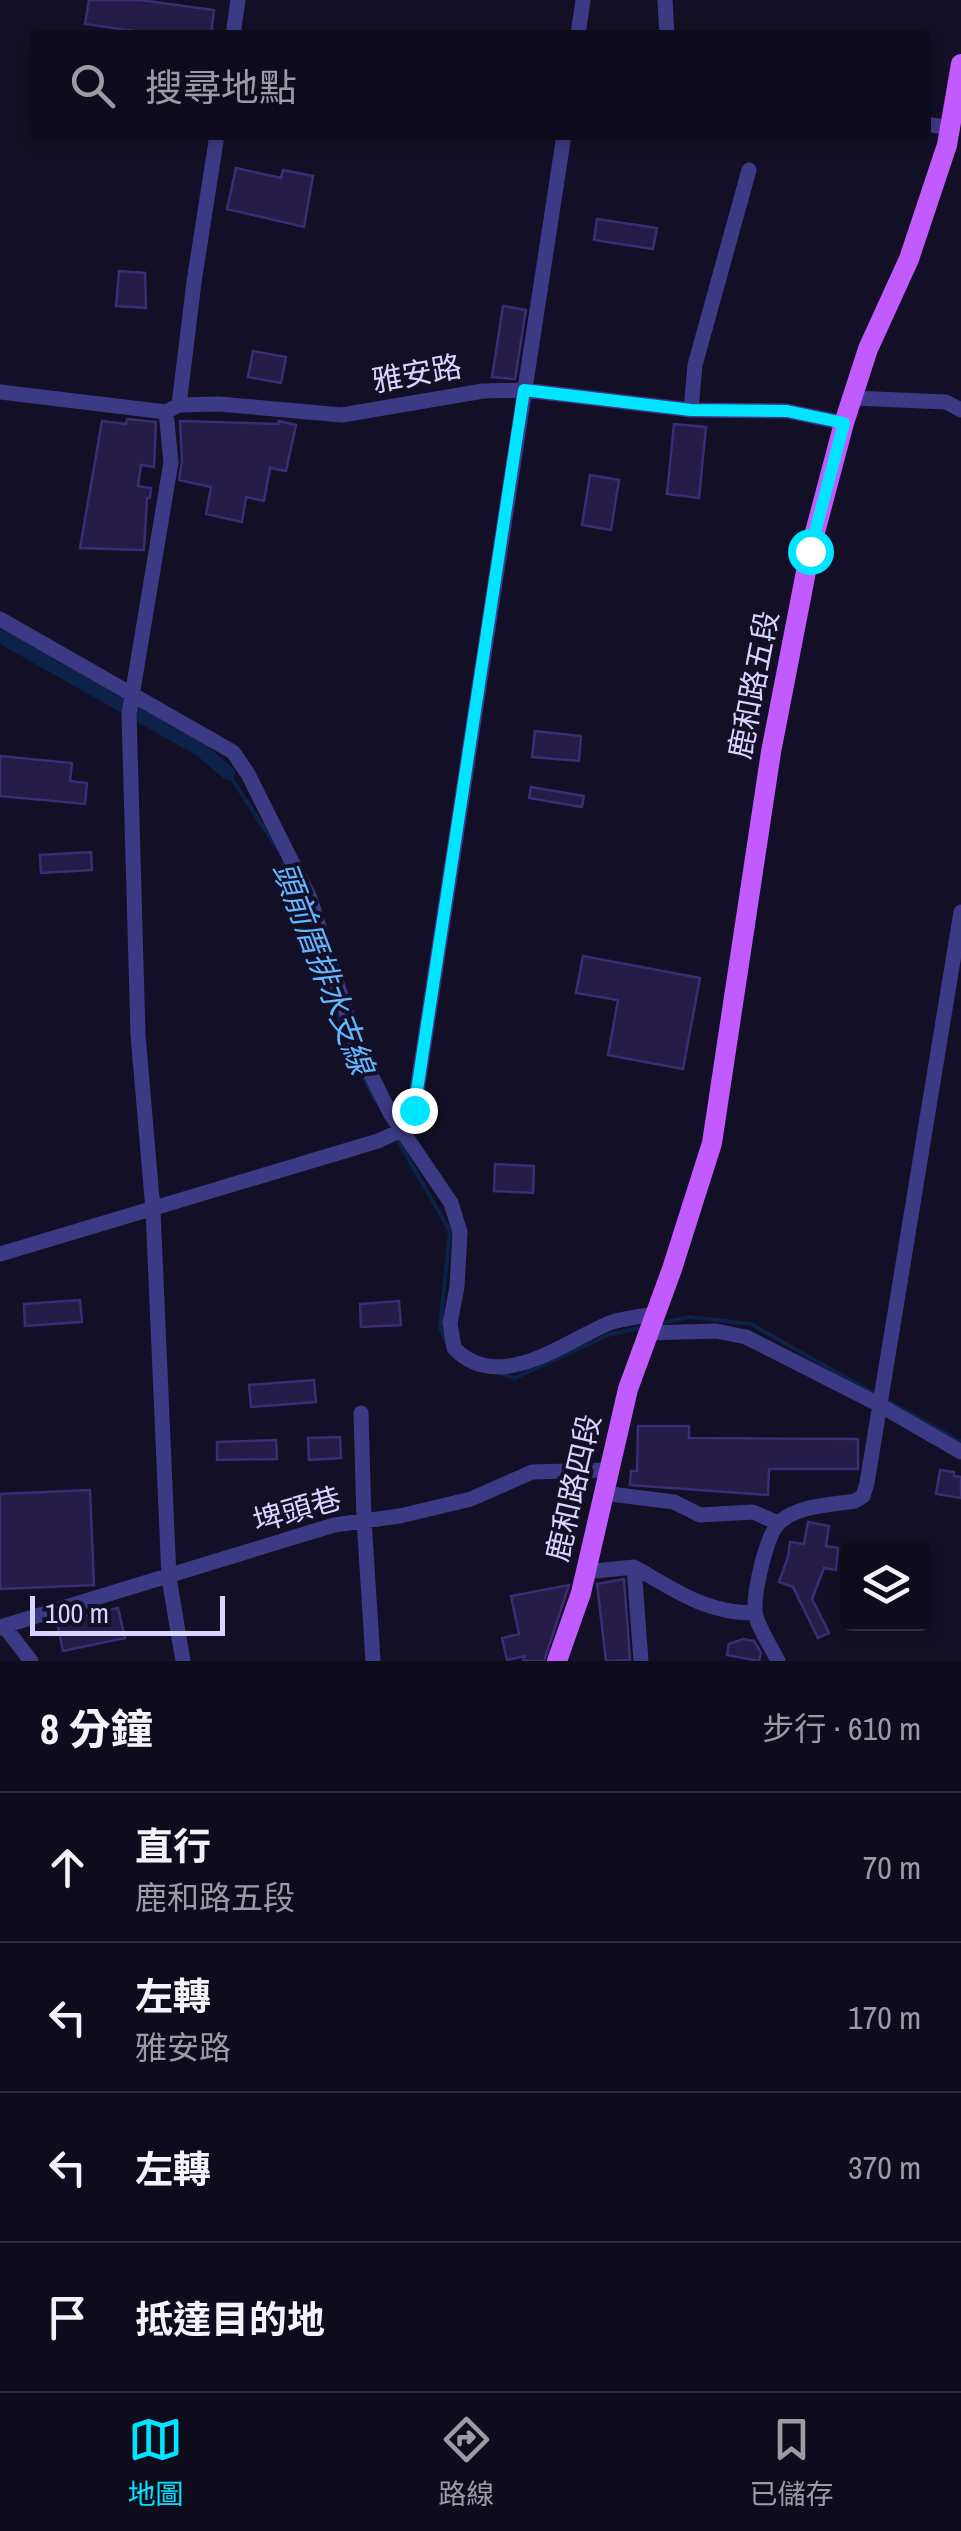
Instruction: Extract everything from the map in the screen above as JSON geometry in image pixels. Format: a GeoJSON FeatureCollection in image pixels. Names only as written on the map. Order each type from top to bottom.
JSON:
{"type":"FeatureCollection","features":[{"type":"Feature","properties":{"kind":"main road","name":"鹿和路五段"},"geometry":{"type":"LineString","coordinates":[[650,1323],[672,1269],[712,1143],[771,752],[810,551],[868,349],[909,259],[953,142],[961,64]]}},
{"type":"Feature","properties":{"kind":"main road","name":"鹿和路四段"},"geometry":{"type":"LineString","coordinates":[[557,1661],[586,1572],[608,1470],[650,1323]]}},
{"type":"Feature","properties":{"kind":"street"},"geometry":{"type":"LineString","coordinates":[[234,30],[238,0]]}},
{"type":"Feature","properties":{"kind":"street"},"geometry":{"type":"LineString","coordinates":[[579,30],[582,0]]}},
{"type":"Feature","properties":{"kind":"street"},"geometry":{"type":"LineString","coordinates":[[666,0],[667,30]]}},
{"type":"Feature","properties":{"kind":"street"},"geometry":{"type":"LineString","coordinates":[[931,127],[953,142]]}},
{"type":"Feature","properties":{"kind":"street"},"geometry":{"type":"LineString","coordinates":[[182,1661],[169,1578],[154,1210],[138,1035],[129,714],[171,462],[172,408],[216,140]]}},
{"type":"Feature","properties":{"kind":"street"},"geometry":{"type":"LineString","coordinates":[[0,1254],[154,1210],[404,1130],[414,1110],[563,140]]}},
{"type":"Feature","properties":{"kind":"street"},"geometry":{"type":"LineString","coordinates":[[691,410],[695,365],[749,170]]}},
{"type":"Feature","properties":{"kind":"street","name":"雅安路"},"geometry":{"type":"LineString","coordinates":[[0,392],[172,408],[219,404],[342,415],[483,391],[524,390],[691,410],[787,411],[844,423]]}},
{"type":"Feature","properties":{"kind":"street"},"geometry":{"type":"LineString","coordinates":[[853,398],[946,402],[961,410]]}},
{"type":"Feature","properties":{"kind":"street"},"geometry":{"type":"LineString","coordinates":[[0,619],[232,752],[248,774],[310,898],[357,1047],[390,1112],[450,1203],[460,1232],[457,1287],[450,1323],[454,1348],[460,1354],[472,1362],[516,1367],[612,1322],[716,1331],[746,1337],[878,1404],[961,1452]]}},
{"type":"Feature","properties":{"kind":"street"},"geometry":{"type":"LineString","coordinates":[[778,1661],[755,1612],[761,1569],[778,1522],[798,1512],[852,1502],[862,1496],[961,912]]}},
{"type":"Feature","properties":{"kind":"street"},"geometry":{"type":"LineString","coordinates":[[361,1413],[373,1661]]}},
{"type":"Feature","properties":{"kind":"street","name":"埤頭巷"},"geometry":{"type":"LineString","coordinates":[[2,1627],[334,1525],[400,1516],[471,1499],[532,1472],[608,1470]]}},
{"type":"Feature","properties":{"kind":"street"},"geometry":{"type":"LineString","coordinates":[[603,1493],[674,1502],[700,1515],[753,1512],[778,1522]]}},
{"type":"Feature","properties":{"kind":"street"},"geometry":{"type":"LineString","coordinates":[[586,1572],[634,1567],[727,1614],[755,1612]]}},
{"type":"Feature","properties":{"kind":"street"},"geometry":{"type":"LineString","coordinates":[[634,1567],[641,1661]]}},
{"type":"Feature","properties":{"kind":"street"},"geometry":{"type":"LineString","coordinates":[[2,1627],[30,1661]]}},
{"type":"Feature","properties":{"kind":"building"},"geometry":{"type":"Polygon","coordinates":[[[89,0],[140,0],[214,10],[212,30],[127,30],[85,24],[89,0]]]}},
{"type":"Feature","properties":{"kind":"building"},"geometry":{"type":"Polygon","coordinates":[[[236,168],[281,178],[283,170],[313,176],[304,227],[227,209],[236,168]]]}},
{"type":"Feature","properties":{"kind":"building"},"geometry":{"type":"Polygon","coordinates":[[[597,219],[657,228],[653,249],[594,240],[597,219]]]}},
{"type":"Feature","properties":{"kind":"building"},"geometry":{"type":"Polygon","coordinates":[[[119,271],[145,273],[146,308],[116,306],[119,271]]]}},
{"type":"Feature","properties":{"kind":"building"},"geometry":{"type":"Polygon","coordinates":[[[503,306],[526,310],[515,379],[492,377],[503,306]]]}},
{"type":"Feature","properties":{"kind":"building"},"geometry":{"type":"Polygon","coordinates":[[[253,351],[286,357],[281,383],[248,377],[253,351]]]}},
{"type":"Feature","properties":{"kind":"building"},"geometry":{"type":"Polygon","coordinates":[[[127,419],[156,422],[154,467],[141,465],[138,486],[151,488],[144,550],[80,548],[102,421],[126,424],[127,419]]]}},
{"type":"Feature","properties":{"kind":"building"},"geometry":{"type":"Polygon","coordinates":[[[180,421],[279,421],[296,425],[286,471],[270,468],[264,501],[246,497],[242,522],[206,514],[211,487],[179,480],[180,421]]]}},
{"type":"Feature","properties":{"kind":"building"},"geometry":{"type":"Polygon","coordinates":[[[674,424],[706,427],[699,498],[667,494],[674,424]]]}},
{"type":"Feature","properties":{"kind":"building"},"geometry":{"type":"Polygon","coordinates":[[[590,475],[619,480],[611,530],[582,525],[590,475]]]}},
{"type":"Feature","properties":{"kind":"building"},"geometry":{"type":"Polygon","coordinates":[[[535,731],[581,736],[579,761],[532,757],[535,731]]]}},
{"type":"Feature","properties":{"kind":"building"},"geometry":{"type":"Polygon","coordinates":[[[0,756],[72,763],[70,781],[87,783],[85,804],[0,796],[0,756]]]}},
{"type":"Feature","properties":{"kind":"building"},"geometry":{"type":"Polygon","coordinates":[[[531,787],[584,796],[582,807],[529,798],[531,787]]]}},
{"type":"Feature","properties":{"kind":"building"},"geometry":{"type":"Polygon","coordinates":[[[91,852],[92,870],[41,873],[40,855],[91,852]]]}},
{"type":"Feature","properties":{"kind":"building"},"geometry":{"type":"Polygon","coordinates":[[[583,956],[700,978],[683,1069],[608,1055],[618,1000],[576,993],[583,956]]]}},
{"type":"Feature","properties":{"kind":"building"},"geometry":{"type":"Polygon","coordinates":[[[495,1164],[534,1166],[533,1193],[494,1191],[495,1164]]]}},
{"type":"Feature","properties":{"kind":"building"},"geometry":{"type":"Polygon","coordinates":[[[80,1300],[82,1322],[25,1326],[24,1304],[80,1300]]]}},
{"type":"Feature","properties":{"kind":"building"},"geometry":{"type":"Polygon","coordinates":[[[399,1301],[401,1325],[361,1327],[360,1304],[399,1301]]]}},
{"type":"Feature","properties":{"kind":"building"},"geometry":{"type":"Polygon","coordinates":[[[314,1380],[316,1402],[251,1407],[249,1385],[314,1380]]]}},
{"type":"Feature","properties":{"kind":"building"},"geometry":{"type":"Polygon","coordinates":[[[638,1426],[689,1426],[689,1438],[858,1439],[858,1469],[769,1469],[768,1495],[630,1485],[631,1471],[637,1471],[638,1426]]]}},
{"type":"Feature","properties":{"kind":"building"},"geometry":{"type":"Polygon","coordinates":[[[340,1437],[341,1458],[309,1460],[308,1438],[340,1437]]]}},
{"type":"Feature","properties":{"kind":"building"},"geometry":{"type":"Polygon","coordinates":[[[276,1440],[277,1459],[217,1460],[217,1442],[276,1440]]]}},
{"type":"Feature","properties":{"kind":"building"},"geometry":{"type":"Polygon","coordinates":[[[940,1470],[961,1477],[961,1498],[936,1494],[940,1470]]]}},
{"type":"Feature","properties":{"kind":"building"},"geometry":{"type":"Polygon","coordinates":[[[90,1490],[94,1585],[0,1589],[0,1494],[90,1490]]]}},
{"type":"Feature","properties":{"kind":"building"},"geometry":{"type":"Polygon","coordinates":[[[808,1522],[829,1526],[826,1546],[838,1548],[836,1570],[824,1568],[812,1599],[829,1633],[818,1638],[793,1587],[779,1582],[790,1542],[804,1544],[808,1522]]]}},
{"type":"Feature","properties":{"kind":"building"},"geometry":{"type":"Polygon","coordinates":[[[624,1579],[630,1660],[606,1661],[597,1584],[624,1579]]]}},
{"type":"Feature","properties":{"kind":"building"},"geometry":{"type":"Polygon","coordinates":[[[569,1585],[544,1661],[523,1661],[525,1656],[507,1660],[502,1638],[519,1634],[511,1596],[569,1585]]]}},
{"type":"Feature","properties":{"kind":"building"},"geometry":{"type":"Polygon","coordinates":[[[118,1608],[125,1638],[63,1651],[57,1622],[118,1608]]]}},
{"type":"Feature","properties":{"kind":"building"},"geometry":{"type":"Polygon","coordinates":[[[743,1639],[754,1641],[761,1653],[759,1661],[727,1655],[729,1644],[743,1639]]]}},
{"type":"Feature","properties":{"kind":"waterway"},"geometry":{"type":"LineString","coordinates":[[0,636],[201,750],[228,773]]}},
{"type":"Feature","properties":{"kind":"waterway","name":"頭前厝排水支線"},"geometry":{"type":"LineString","coordinates":[[228,773],[278,849]]}},
{"type":"Feature","properties":{"kind":"waterway","name":"頭前厝排水支線"},"geometry":{"type":"LineString","coordinates":[[284,862],[344,1032]]}},
{"type":"Feature","properties":{"kind":"waterway","name":"頭前厝排水支線"},"geometry":{"type":"LineString","coordinates":[[353,1055],[375,1100]]}},
{"type":"Feature","properties":{"kind":"waterway","name":"頭前厝排水支線"},"geometry":{"type":"LineString","coordinates":[[397,1139],[450,1231],[440,1328],[447,1343]]}},
{"type":"Feature","properties":{"kind":"waterway","name":"頭前厝排水支線"},"geometry":{"type":"LineString","coordinates":[[662,1323],[689,1317],[751,1324],[873,1393]]}},
{"type":"Feature","properties":{"kind":"waterway","name":"頭前厝排水支線"},"geometry":{"type":"LineString","coordinates":[[499,1373],[515,1378],[608,1335],[643,1327]]}},
{"type":"Feature","properties":{"kind":"waterway","name":"頭前厝排水支線"},"geometry":{"type":"LineString","coordinates":[[888,1401],[961,1442]]}},
{"type":"Feature","properties":{"kind":"route"},"geometry":{"type":"LineString","coordinates":[[414,1110],[524,390],[691,410],[787,411],[844,423],[810,551]]}}]}
